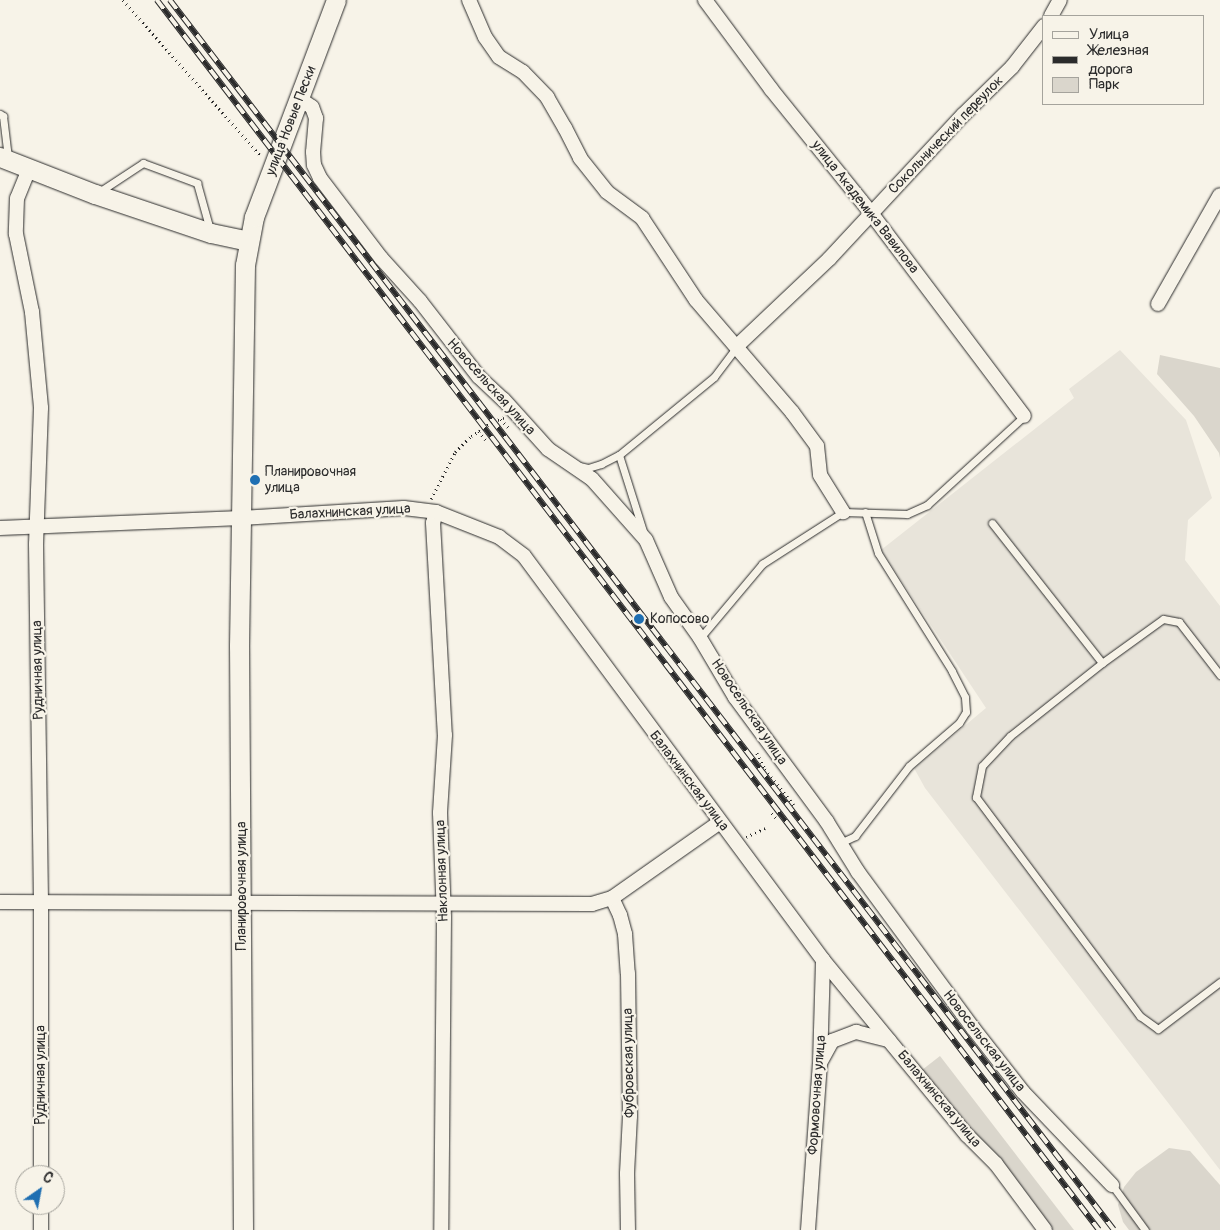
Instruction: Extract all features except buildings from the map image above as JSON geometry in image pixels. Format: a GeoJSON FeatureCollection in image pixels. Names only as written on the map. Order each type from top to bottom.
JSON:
{"type":"FeatureCollection","features":[{"type":"Feature","properties":{"kind":"main road","name":"улица Новые Пески"},"geometry":{"type":"LineString","coordinates":[[248,241],[254,217],[336,0]]}},
{"type":"Feature","properties":{"kind":"main road"},"geometry":{"type":"LineString","coordinates":[[4,159],[95,194],[211,233],[248,241]]}},
{"type":"Feature","properties":{"kind":"main road","name":"Планировочная улица"},"geometry":{"type":"LineString","coordinates":[[243,1230],[240,656],[245,265],[248,241]]}},
{"type":"Feature","properties":{"kind":"street"},"geometry":{"type":"LineString","coordinates":[[469,0],[485,37],[499,57],[523,72],[547,97],[566,128],[580,158],[607,192],[642,218],[696,300],[792,412],[817,446],[820,475],[843,512]]}},
{"type":"Feature","properties":{"kind":"street","name":"улица Академика Вавилова"},"geometry":{"type":"LineString","coordinates":[[704,0],[771,89],[871,213],[1024,416]]}},
{"type":"Feature","properties":{"kind":"street"},"geometry":{"type":"LineString","coordinates":[[1052,15],[1060,0]]}},
{"type":"Feature","properties":{"kind":"street","name":"Сокольнический переулок"},"geometry":{"type":"LineString","coordinates":[[737,346],[829,259],[963,115],[1012,66],[1042,28]]}},
{"type":"Feature","properties":{"kind":"street","name":"Новосельская улица"},"geometry":{"type":"LineString","coordinates":[[300,99],[312,107],[316,118],[313,152],[314,165],[320,178],[380,258],[420,301],[479,377],[503,399],[548,449],[592,479],[646,540],[671,597],[700,638],[735,697],[840,843],[858,872],[978,1035],[1023,1092],[1112,1185]]}},
{"type":"Feature","properties":{"kind":"street","name":"Рудничная улица"},"geometry":{"type":"LineString","coordinates":[[29,170],[17,198],[16,234],[32,312],[41,408],[36,544],[41,901],[41,1165]]}},
{"type":"Feature","properties":{"kind":"street"},"geometry":{"type":"LineString","coordinates":[[1158,304],[1220,195]]}},
{"type":"Feature","properties":{"kind":"street","name":"Балахнинская улица"},"geometry":{"type":"LineString","coordinates":[[0,528],[241,518],[404,508],[430,511],[499,537],[524,556],[823,960],[967,1135],[996,1164],[1045,1230]]}},
{"type":"Feature","properties":{"kind":"street","name":"Наклонная улица"},"geometry":{"type":"LineString","coordinates":[[430,511],[433,523],[445,735],[440,813],[443,902],[441,1230]]}},
{"type":"Feature","properties":{"kind":"street"},"geometry":{"type":"LineString","coordinates":[[0,902],[592,904],[612,898],[720,822]]}},
{"type":"Feature","properties":{"kind":"street","name":"Фубровская улица"},"geometry":{"type":"LineString","coordinates":[[612,898],[620,915],[625,934],[628,974],[630,1116],[627,1174],[628,1230]]}},
{"type":"Feature","properties":{"kind":"street","name":"Формовочная улица"},"geometry":{"type":"LineString","coordinates":[[808,1230],[820,1064],[823,960]]}},
{"type":"Feature","properties":{"kind":"street"},"geometry":{"type":"LineString","coordinates":[[820,1064],[832,1041],[856,1032],[889,1040]]}},
{"type":"Feature","properties":{"kind":"street"},"geometry":{"type":"LineString","coordinates":[[41,1215],[41,1230]]}},
{"type":"Feature","properties":{"kind":"street"},"geometry":{"type":"LineString","coordinates":[[809,1215],[814,1230]]}},
{"type":"Feature","properties":{"kind":"lane"},"geometry":{"type":"LineString","coordinates":[[0,114],[3,116],[4,159]]}},
{"type":"Feature","properties":{"kind":"lane"},"geometry":{"type":"LineString","coordinates":[[95,194],[142,163],[197,183],[211,233]]}},
{"type":"Feature","properties":{"kind":"lane"},"geometry":{"type":"LineString","coordinates":[[571,465],[588,468],[619,455],[714,377],[737,346]]}},
{"type":"Feature","properties":{"kind":"lane"},"geometry":{"type":"LineString","coordinates":[[700,638],[762,564],[843,512],[908,514],[927,505],[1024,416]]}},
{"type":"Feature","properties":{"kind":"lane"},"geometry":{"type":"LineString","coordinates":[[619,455],[646,540]]}},
{"type":"Feature","properties":{"kind":"lane"},"geometry":{"type":"LineString","coordinates":[[840,843],[855,836],[909,766],[959,723],[966,712],[965,697],[952,671],[878,553],[865,512]]}},
{"type":"Feature","properties":{"kind":"lane"},"geometry":{"type":"LineString","coordinates":[[992,523],[1102,663]]}},
{"type":"Feature","properties":{"kind":"lane"},"geometry":{"type":"LineString","coordinates":[[1220,675],[1179,622],[1163,619],[1102,663],[1010,736],[982,766],[976,797],[1140,1016],[1158,1029],[1220,982]]}},
{"type":"Feature","properties":{"kind":"lane"},"geometry":{"type":"LineString","coordinates":[[1112,1185],[1144,1230]]}},
{"type":"Feature","properties":{"kind":"path"},"geometry":{"type":"LineString","coordinates":[[123,0],[273,168]]}},
{"type":"Feature","properties":{"kind":"path"},"geometry":{"type":"LineString","coordinates":[[430,511],[455,452],[471,436],[493,421],[501,419]]}},
{"type":"Feature","properties":{"kind":"path"},"geometry":{"type":"LineString","coordinates":[[479,431],[486,440]]}},
{"type":"Feature","properties":{"kind":"path"},"geometry":{"type":"LineString","coordinates":[[757,753],[765,769],[794,806]]}},
{"type":"Feature","properties":{"kind":"path"},"geometry":{"type":"LineString","coordinates":[[772,813],[777,819]]}},
{"type":"Feature","properties":{"kind":"path"},"geometry":{"type":"LineString","coordinates":[[737,844],[754,832],[765,828]]}},
{"type":"Feature","properties":{"kind":"shaded area"},"geometry":{"type":"Polygon","coordinates":[[[1120,350],[1186,420],[1212,498],[1188,520],[1185,560],[1220,606],[1220,1170],[925,788],[914,768],[986,708],[881,550],[1074,398],[1069,389],[1120,350]]]}},
{"type":"Feature","properties":{"kind":"green space"},"geometry":{"type":"Polygon","coordinates":[[[1160,355],[1220,368],[1220,458],[1219,453],[1194,416],[1157,374],[1160,355]]]}},
{"type":"Feature","properties":{"kind":"green space"},"geometry":{"type":"Polygon","coordinates":[[[940,1056],[1074,1230],[1050,1230],[922,1070],[940,1056]]]}},
{"type":"Feature","properties":{"kind":"green space"},"geometry":{"type":"Polygon","coordinates":[[[1169,1148],[1190,1151],[1220,1185],[1220,1230],[1129,1230],[1123,1222],[1118,1205],[1124,1187],[1136,1172],[1169,1148]]]}},
{"type":"Feature","properties":{"kind":"railway"},"geometry":{"type":"LineString","coordinates":[[157,0],[1099,1230]]}},
{"type":"Feature","properties":{"kind":"railway"},"geometry":{"type":"LineString","coordinates":[[170,0],[1114,1230]]}},
{"type":"Feature","properties":{"kind":"place","name":"Планировочная улица"},"geometry":{"type":"Point","coordinates":[255,480]}},
{"type":"Feature","properties":{"kind":"place","name":"Копосово"},"geometry":{"type":"Point","coordinates":[639,619]}}]}
